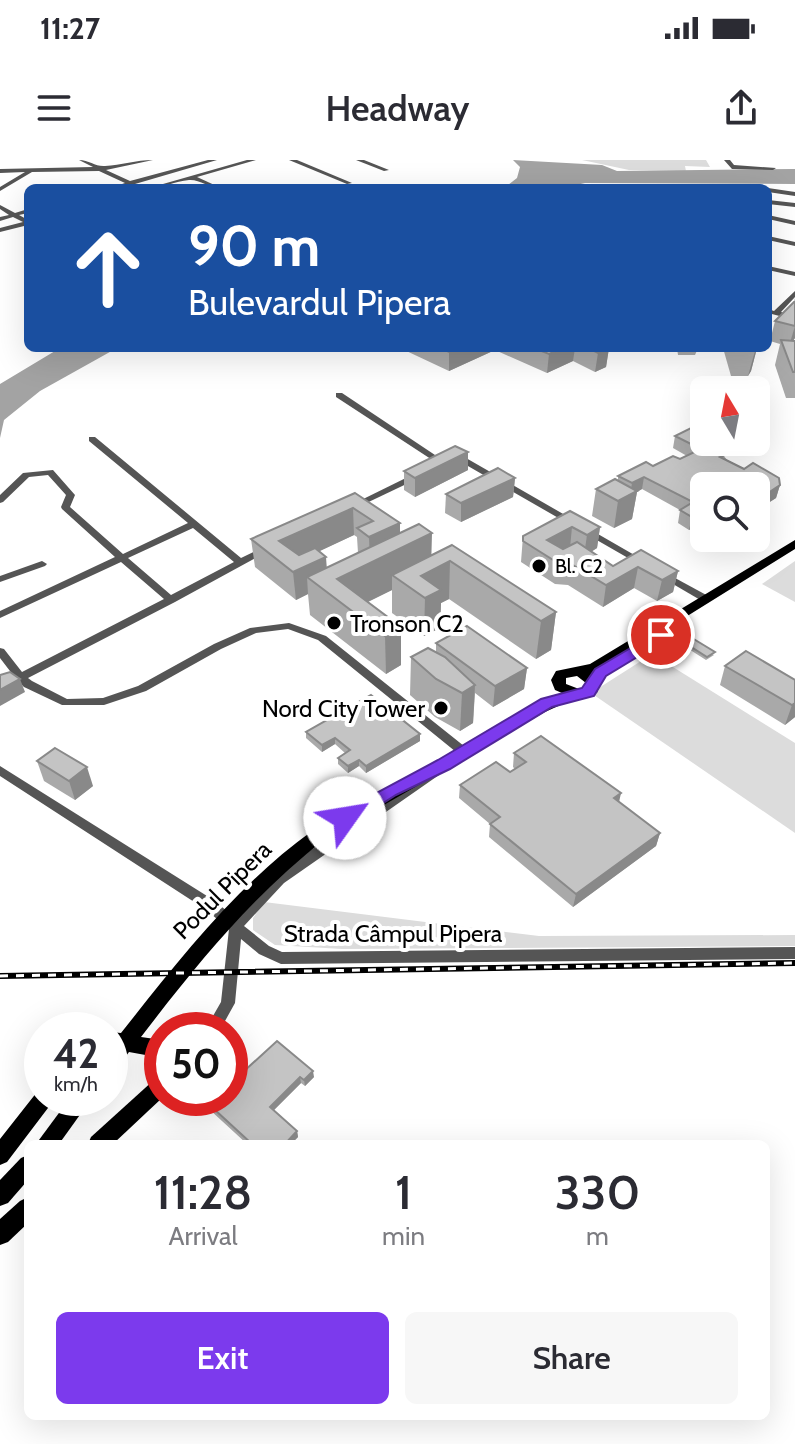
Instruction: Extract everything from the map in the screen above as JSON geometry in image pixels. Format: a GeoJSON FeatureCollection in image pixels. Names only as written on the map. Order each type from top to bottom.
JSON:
{"type":"FeatureCollection","features":[{"type":"Feature","properties":{"kind":"main road"},"geometry":{"type":"LineString","coordinates":[[795,544],[594,668],[561,674],[558,680],[566,690],[588,693],[600,672],[795,551]]}},
{"type":"Feature","properties":{"kind":"main road"},"geometry":{"type":"LineString","coordinates":[[580,671],[594,681]]}},
{"type":"Feature","properties":{"kind":"main road","name":"Podul Pipera"},"geometry":{"type":"LineString","coordinates":[[128,1039],[212,932],[275,871],[368,803],[444,765],[566,690]]}},
{"type":"Feature","properties":{"kind":"main road"},"geometry":{"type":"LineString","coordinates":[[102,1140],[144,1102]]}},
{"type":"Feature","properties":{"kind":"main road"},"geometry":{"type":"LineString","coordinates":[[0,1155],[30,1116]]}},
{"type":"Feature","properties":{"kind":"main road"},"geometry":{"type":"LineString","coordinates":[[49,1140],[68,1116]]}},
{"type":"Feature","properties":{"kind":"main road"},"geometry":{"type":"LineString","coordinates":[[0,1196],[24,1169]]}},
{"type":"Feature","properties":{"kind":"main road"},"geometry":{"type":"LineString","coordinates":[[0,1234],[24,1212]]}},
{"type":"Feature","properties":{"kind":"street"},"geometry":{"type":"LineString","coordinates":[[82,160],[130,183]]}},
{"type":"Feature","properties":{"kind":"street"},"geometry":{"type":"LineString","coordinates":[[0,171],[100,169],[150,160]]}},
{"type":"Feature","properties":{"kind":"street"},"geometry":{"type":"LineString","coordinates":[[127,184],[213,160]]}},
{"type":"Feature","properties":{"kind":"street"},"geometry":{"type":"LineString","coordinates":[[167,184],[253,160]]}},
{"type":"Feature","properties":{"kind":"street"},"geometry":{"type":"LineString","coordinates":[[292,160],[349,183]]}},
{"type":"Feature","properties":{"kind":"street"},"geometry":{"type":"LineString","coordinates":[[359,160],[386,170]]}},
{"type":"Feature","properties":{"kind":"street"},"geometry":{"type":"LineString","coordinates":[[727,160],[732,167],[773,168]]}},
{"type":"Feature","properties":{"kind":"street"},"geometry":{"type":"LineString","coordinates":[[0,189],[29,172]]}},
{"type":"Feature","properties":{"kind":"street"},"geometry":{"type":"LineString","coordinates":[[192,177],[209,184]]}},
{"type":"Feature","properties":{"kind":"street"},"geometry":{"type":"LineString","coordinates":[[772,191],[795,194]]}},
{"type":"Feature","properties":{"kind":"street"},"geometry":{"type":"LineString","coordinates":[[772,202],[795,205]]}},
{"type":"Feature","properties":{"kind":"street"},"geometry":{"type":"LineString","coordinates":[[0,207],[24,221]]}},
{"type":"Feature","properties":{"kind":"street"},"geometry":{"type":"LineString","coordinates":[[0,219],[24,212]]}},
{"type":"Feature","properties":{"kind":"street"},"geometry":{"type":"LineString","coordinates":[[772,218],[795,223]]}},
{"type":"Feature","properties":{"kind":"street"},"geometry":{"type":"LineString","coordinates":[[0,230],[24,224]]}},
{"type":"Feature","properties":{"kind":"street"},"geometry":{"type":"LineString","coordinates":[[772,239],[795,244]]}},
{"type":"Feature","properties":{"kind":"street"},"geometry":{"type":"LineString","coordinates":[[772,269],[795,274]]}},
{"type":"Feature","properties":{"kind":"street"},"geometry":{"type":"LineString","coordinates":[[772,312],[795,293]]}},
{"type":"Feature","properties":{"kind":"street"},"geometry":{"type":"LineString","coordinates":[[772,312],[795,318]]}},
{"type":"Feature","properties":{"kind":"street"},"geometry":{"type":"LineString","coordinates":[[339,395],[443,463]]}},
{"type":"Feature","properties":{"kind":"street"},"geometry":{"type":"LineString","coordinates":[[92,439],[241,563]]}},
{"type":"Feature","properties":{"kind":"street"},"geometry":{"type":"LineString","coordinates":[[335,515],[443,463],[463,460],[706,599]]}},
{"type":"Feature","properties":{"kind":"street"},"geometry":{"type":"LineString","coordinates":[[0,500],[26,475],[50,472],[71,495],[65,507],[171,600]]}},
{"type":"Feature","properties":{"kind":"street"},"geometry":{"type":"LineString","coordinates":[[0,615],[194,524]]}},
{"type":"Feature","properties":{"kind":"street"},"geometry":{"type":"LineString","coordinates":[[0,682],[21,677],[275,545]]}},
{"type":"Feature","properties":{"kind":"street"},"geometry":{"type":"LineString","coordinates":[[0,579],[42,564]]}},
{"type":"Feature","properties":{"kind":"street"},"geometry":{"type":"LineString","coordinates":[[0,651],[21,677],[41,691],[76,701],[108,699],[141,690],[264,626],[290,624],[322,638],[465,753]]}},
{"type":"Feature","properties":{"kind":"street"},"geometry":{"type":"LineString","coordinates":[[223,1012],[228,1003],[236,926],[279,879],[419,786],[444,765]]}},
{"type":"Feature","properties":{"kind":"street","name":"Strada Câmpul Pipera"},"geometry":{"type":"LineString","coordinates":[[0,770],[236,926],[264,950],[291,959],[795,953]]}},
{"type":"Feature","properties":{"kind":"shaded area"},"geometry":{"type":"Polygon","coordinates":[[[513,160],[602,165],[617,171],[795,169],[795,184],[509,184],[517,178],[520,167],[513,160]]]}},
{"type":"Feature","properties":{"kind":"shaded area"},"geometry":{"type":"Polygon","coordinates":[[[582,160],[706,160],[710,167],[685,166],[686,171],[629,170],[582,160]]]}},
{"type":"Feature","properties":{"kind":"shaded area"},"geometry":{"type":"Polygon","coordinates":[[[53,352],[110,352],[40,391],[4,420],[0,438],[0,384],[53,352]]]}},
{"type":"Feature","properties":{"kind":"shaded area"},"geometry":{"type":"Polygon","coordinates":[[[795,561],[795,602],[762,584],[795,561]]]}},
{"type":"Feature","properties":{"kind":"shaded area"},"geometry":{"type":"Polygon","coordinates":[[[652,654],[795,743],[795,833],[591,693],[652,654]]]}},
{"type":"Feature","properties":{"kind":"shaded area"},"geometry":{"type":"Polygon","coordinates":[[[264,902],[539,936],[795,935],[795,946],[342,949],[275,945],[253,930],[253,918],[264,902]]]}},
{"type":"Feature","properties":{"kind":"building"},"geometry":{"type":"Polygon","coordinates":[[[794,302],[795,326],[775,321],[794,302]]]}},
{"type":"Feature","properties":{"kind":"building"},"geometry":{"type":"Polygon","coordinates":[[[781,340],[795,341],[795,372],[793,372],[781,340]]]}},
{"type":"Feature","properties":{"kind":"building"},"geometry":{"type":"Polygon","coordinates":[[[690,428],[690,444],[675,436],[690,428]]]}},
{"type":"Feature","properties":{"kind":"building"},"geometry":{"type":"Polygon","coordinates":[[[455,446],[468,452],[415,478],[404,471],[455,446]]]}},
{"type":"Feature","properties":{"kind":"building"},"geometry":{"type":"Polygon","coordinates":[[[690,454],[722,456],[720,457],[744,469],[753,463],[769,472],[690,472],[690,500],[644,477],[632,483],[618,476],[646,462],[653,466],[673,456],[680,459],[690,454]]]}},
{"type":"Feature","properties":{"kind":"building"},"geometry":{"type":"Polygon","coordinates":[[[498,468],[515,478],[461,503],[446,494],[498,468]]]}},
{"type":"Feature","properties":{"kind":"building"},"geometry":{"type":"Polygon","coordinates":[[[770,473],[779,478],[780,485],[770,492],[770,473]]]}},
{"type":"Feature","properties":{"kind":"building"},"geometry":{"type":"Polygon","coordinates":[[[615,479],[637,491],[618,501],[596,489],[615,479]]]}},
{"type":"Feature","properties":{"kind":"building"},"geometry":{"type":"Polygon","coordinates":[[[355,493],[400,523],[369,537],[357,528],[373,521],[353,508],[279,541],[299,555],[315,548],[326,557],[293,572],[251,539],[355,493]]]}},
{"type":"Feature","properties":{"kind":"building"},"geometry":{"type":"Polygon","coordinates":[[[690,504],[690,516],[680,510],[690,504]]]}},
{"type":"Feature","properties":{"kind":"building"},"geometry":{"type":"Polygon","coordinates":[[[570,511],[600,527],[587,535],[572,527],[547,540],[563,549],[577,542],[613,566],[641,550],[678,571],[662,580],[638,567],[606,585],[571,564],[558,563],[523,541],[523,536],[570,511]]]}},
{"type":"Feature","properties":{"kind":"building"},"geometry":{"type":"Polygon","coordinates":[[[419,524],[432,533],[337,579],[401,627],[385,636],[307,577],[419,524]]]}},
{"type":"Feature","properties":{"kind":"building"},"geometry":{"type":"Polygon","coordinates":[[[452,545],[556,612],[541,621],[450,561],[421,576],[441,590],[425,598],[392,575],[452,545]]]}},
{"type":"Feature","properties":{"kind":"building"},"geometry":{"type":"Polygon","coordinates":[[[467,626],[527,668],[495,686],[436,643],[467,626]]]}},
{"type":"Feature","properties":{"kind":"building"},"geometry":{"type":"Polygon","coordinates":[[[692,638],[715,652],[707,657],[685,643],[692,638]]]}},
{"type":"Feature","properties":{"kind":"building"},"geometry":{"type":"Polygon","coordinates":[[[428,648],[445,657],[475,685],[462,693],[436,679],[411,657],[428,648]]]}},
{"type":"Feature","properties":{"kind":"building"},"geometry":{"type":"Polygon","coordinates":[[[746,651],[795,680],[795,703],[792,705],[725,666],[746,651]]]}},
{"type":"Feature","properties":{"kind":"building"},"geometry":{"type":"Polygon","coordinates":[[[10,672],[20,679],[0,690],[0,675],[10,672]]]}},
{"type":"Feature","properties":{"kind":"building"},"geometry":{"type":"Polygon","coordinates":[[[371,695],[420,734],[366,766],[359,760],[348,766],[338,758],[350,750],[335,738],[322,745],[306,732],[371,695]]]}},
{"type":"Feature","properties":{"kind":"building"},"geometry":{"type":"Polygon","coordinates":[[[541,736],[621,793],[614,798],[660,833],[576,894],[490,824],[500,817],[460,785],[496,762],[510,772],[526,762],[514,753],[541,736]]]}},
{"type":"Feature","properties":{"kind":"building"},"geometry":{"type":"Polygon","coordinates":[[[55,748],[87,767],[69,781],[37,761],[55,748]]]}},
{"type":"Feature","properties":{"kind":"building"},"geometry":{"type":"Polygon","coordinates":[[[277,1041],[313,1071],[304,1080],[300,1077],[270,1107],[297,1131],[289,1140],[248,1140],[222,1116],[248,1116],[248,1068],[277,1041]]]}},
{"type":"Feature","properties":{"kind":"railway"},"geometry":{"type":"LineString","coordinates":[[0,976],[795,963]]}},
{"type":"Feature","properties":{"kind":"place","name":"Bl. C2"},"geometry":{"type":"Point","coordinates":[539,566]}},
{"type":"Feature","properties":{"kind":"place","name":"Tronson C2"},"geometry":{"type":"Point","coordinates":[334,623]}},
{"type":"Feature","properties":{"kind":"place","name":"Nord City Tower"},"geometry":{"type":"Point","coordinates":[441,708]}},
{"type":"Feature","properties":{"kind":"route"},"geometry":{"type":"LineString","coordinates":[[345,818],[465,753],[546,703],[573,694],[588,693],[600,672],[661,635]]}}]}
